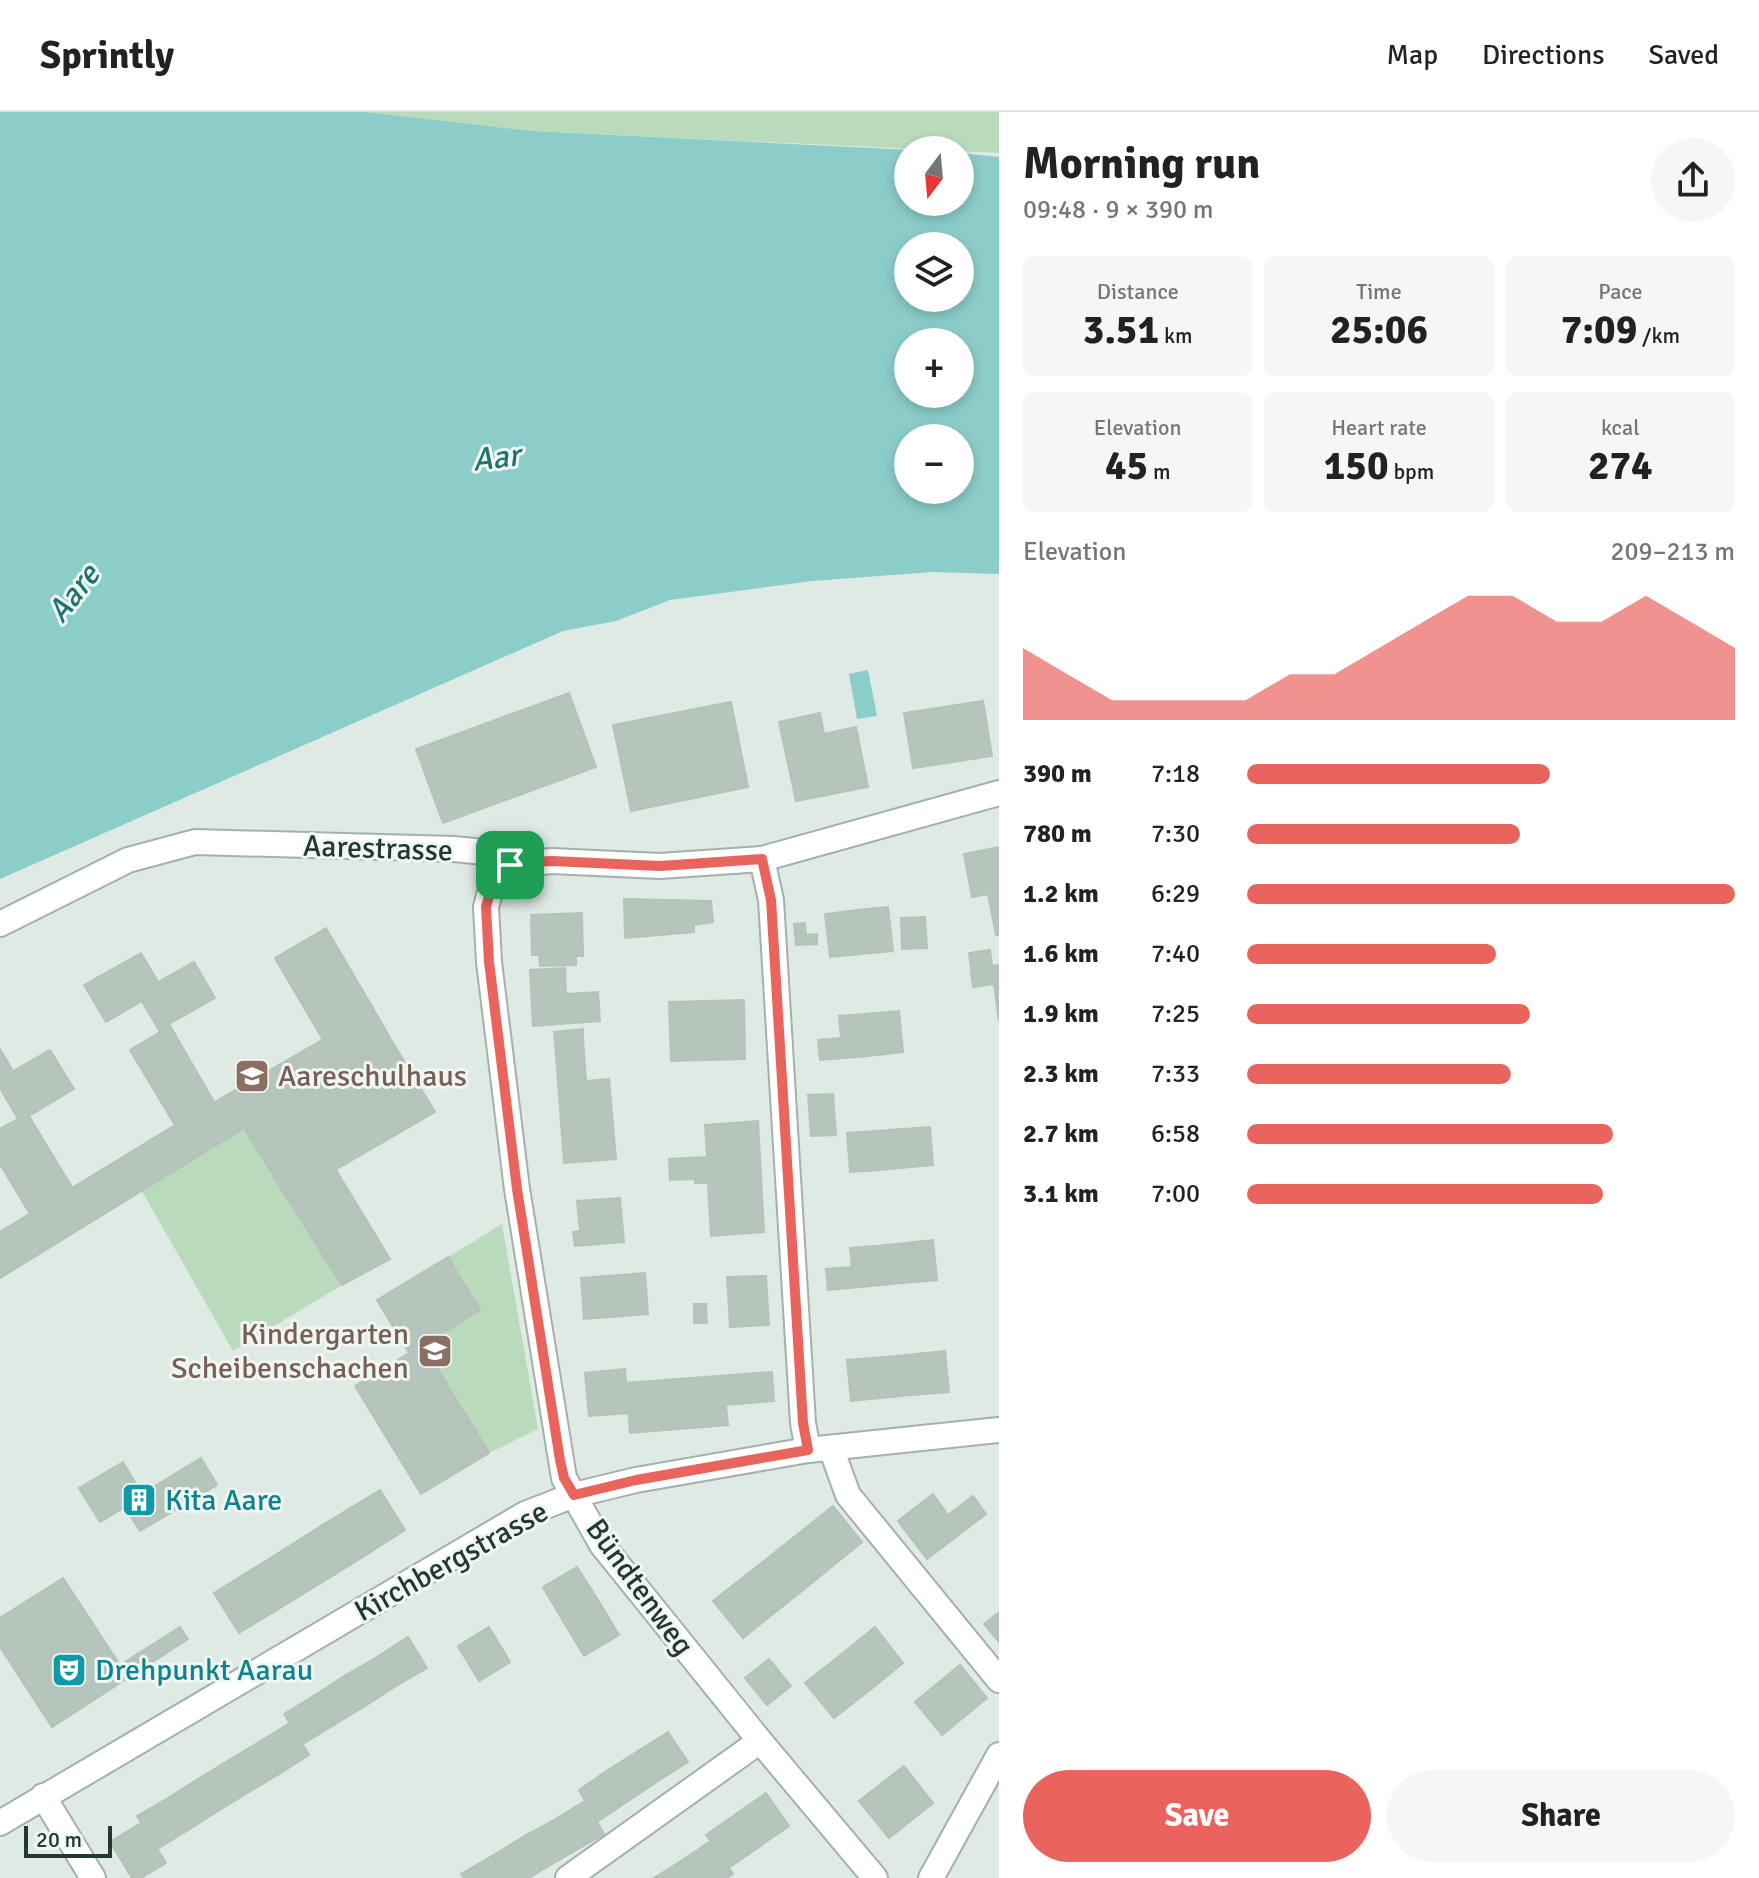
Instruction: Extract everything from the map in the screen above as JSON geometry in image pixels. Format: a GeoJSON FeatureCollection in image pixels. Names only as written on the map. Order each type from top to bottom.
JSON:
{"type":"FeatureCollection","features":[{"type":"Feature","properties":{"kind":"street","name":"Aarestrasse"},"geometry":{"type":"LineString","coordinates":[[0,924],[128,860],[195,842],[454,849],[494,853],[510,865],[552,861],[660,866],[762,859],[999,793]]}},
{"type":"Feature","properties":{"kind":"street"},"geometry":{"type":"LineString","coordinates":[[762,859],[771,900],[803,1423],[848,1495],[999,1680]]}},
{"type":"Feature","properties":{"kind":"street","name":"Bündtenweg"},"geometry":{"type":"LineString","coordinates":[[510,865],[492,885],[486,907],[489,962],[517,1189],[564,1478],[602,1545],[875,1878]]}},
{"type":"Feature","properties":{"kind":"street","name":"Kirchbergstrasse"},"geometry":{"type":"LineString","coordinates":[[0,1823],[525,1514],[574,1495],[636,1480],[819,1449],[999,1430]]}},
{"type":"Feature","properties":{"kind":"street"},"geometry":{"type":"LineString","coordinates":[[568,1878],[760,1741]]}},
{"type":"Feature","properties":{"kind":"street"},"geometry":{"type":"LineString","coordinates":[[931,1878],[999,1755]]}},
{"type":"Feature","properties":{"kind":"street"},"geometry":{"type":"LineString","coordinates":[[43,1796],[93,1878]]}},
{"type":"Feature","properties":{"kind":"green space"},"geometry":{"type":"Polygon","coordinates":[[[365,112],[999,112],[999,153],[974,152],[974,136],[894,136],[894,148],[533,131],[365,112]]]}},
{"type":"Feature","properties":{"kind":"green space"},"geometry":{"type":"Polygon","coordinates":[[[244,1128],[342,1285],[233,1351],[142,1191],[244,1128]]]}},
{"type":"Feature","properties":{"kind":"green space"},"geometry":{"type":"Polygon","coordinates":[[[502,1224],[538,1429],[489,1453],[423,1345],[480,1310],[448,1257],[502,1224]]]}},
{"type":"Feature","properties":{"kind":"water"},"geometry":{"type":"Polygon","coordinates":[[[0,112],[365,112],[533,131],[894,149],[894,216],[974,216],[974,154],[999,157],[999,574],[932,572],[812,581],[670,600],[616,621],[563,631],[0,879],[0,112]]]}},
{"type":"Feature","properties":{"kind":"water"},"geometry":{"type":"Polygon","coordinates":[[[868,670],[877,716],[857,719],[849,674],[868,670]]]}},
{"type":"Feature","properties":{"kind":"building"},"geometry":{"type":"Polygon","coordinates":[[[569,693],[596,767],[443,823],[416,749],[569,693]]]}},
{"type":"Feature","properties":{"kind":"building"},"geometry":{"type":"Polygon","coordinates":[[[983,701],[992,756],[913,768],[904,713],[983,701]]]}},
{"type":"Feature","properties":{"kind":"building"},"geometry":{"type":"Polygon","coordinates":[[[731,702],[748,787],[631,811],[613,725],[731,702]]]}},
{"type":"Feature","properties":{"kind":"building"},"geometry":{"type":"Polygon","coordinates":[[[820,713],[824,734],[856,727],[868,787],[796,801],[779,722],[820,713]]]}},
{"type":"Feature","properties":{"kind":"building"},"geometry":{"type":"Polygon","coordinates":[[[999,847],[999,935],[996,935],[988,894],[972,897],[964,854],[999,847]]]}},
{"type":"Feature","properties":{"kind":"building"},"geometry":{"type":"Polygon","coordinates":[[[624,899],[711,901],[713,922],[694,925],[694,932],[625,938],[624,899]]]}},
{"type":"Feature","properties":{"kind":"building"},"geometry":{"type":"Polygon","coordinates":[[[888,907],[893,951],[861,954],[857,910],[888,907]]]}},
{"type":"Feature","properties":{"kind":"building"},"geometry":{"type":"Polygon","coordinates":[[[857,910],[861,954],[830,957],[825,914],[857,910]]]}},
{"type":"Feature","properties":{"kind":"building"},"geometry":{"type":"Polygon","coordinates":[[[582,913],[583,956],[576,956],[576,965],[540,966],[539,955],[532,955],[531,915],[582,913]]]}},
{"type":"Feature","properties":{"kind":"building"},"geometry":{"type":"Polygon","coordinates":[[[925,917],[927,948],[902,949],[901,918],[925,917]]]}},
{"type":"Feature","properties":{"kind":"building"},"geometry":{"type":"Polygon","coordinates":[[[805,923],[806,935],[817,934],[817,944],[796,945],[794,924],[805,923]]]}},
{"type":"Feature","properties":{"kind":"building"},"geometry":{"type":"Polygon","coordinates":[[[326,928],[374,1010],[323,1040],[275,958],[326,928]]]}},
{"type":"Feature","properties":{"kind":"building"},"geometry":{"type":"Polygon","coordinates":[[[990,950],[992,966],[999,965],[999,1022],[994,984],[973,987],[969,953],[990,950]]]}},
{"type":"Feature","properties":{"kind":"building"},"geometry":{"type":"Polygon","coordinates":[[[141,953],[158,982],[194,962],[215,998],[169,1024],[214,1102],[175,1125],[130,1050],[160,1032],[142,1001],[106,1022],[84,985],[141,953]]]}},
{"type":"Feature","properties":{"kind":"building"},"geometry":{"type":"Polygon","coordinates":[[[565,968],[566,994],[598,992],[600,1021],[533,1026],[530,970],[565,968]]]}},
{"type":"Feature","properties":{"kind":"building"},"geometry":{"type":"Polygon","coordinates":[[[744,1000],[745,1059],[671,1061],[669,1002],[744,1000]]]}},
{"type":"Feature","properties":{"kind":"building"},"geometry":{"type":"Polygon","coordinates":[[[374,1010],[393,1043],[244,1128],[0,1278],[0,1232],[175,1125],[374,1010]]]}},
{"type":"Feature","properties":{"kind":"building"},"geometry":{"type":"Polygon","coordinates":[[[899,1011],[903,1052],[869,1056],[865,1014],[899,1011]]]}},
{"type":"Feature","properties":{"kind":"building"},"geometry":{"type":"Polygon","coordinates":[[[865,1014],[869,1056],[820,1060],[818,1040],[841,1038],[839,1016],[865,1014]]]}},
{"type":"Feature","properties":{"kind":"building"},"geometry":{"type":"Polygon","coordinates":[[[583,1029],[583,1040],[555,1042],[554,1032],[583,1029]]]}},
{"type":"Feature","properties":{"kind":"building"},"geometry":{"type":"Polygon","coordinates":[[[583,1040],[586,1081],[609,1079],[616,1159],[564,1163],[555,1042],[583,1040]]]}},
{"type":"Feature","properties":{"kind":"building"},"geometry":{"type":"Polygon","coordinates":[[[393,1043],[435,1112],[287,1198],[244,1128],[393,1043]]]}},
{"type":"Feature","properties":{"kind":"building"},"geometry":{"type":"Polygon","coordinates":[[[0,1049],[13,1071],[50,1050],[74,1089],[29,1116],[73,1189],[30,1214],[0,1164],[0,1129],[18,1119],[0,1088],[0,1049]]]}},
{"type":"Feature","properties":{"kind":"building"},"geometry":{"type":"Polygon","coordinates":[[[833,1094],[836,1135],[811,1136],[808,1095],[833,1094]]]}},
{"type":"Feature","properties":{"kind":"building"},"geometry":{"type":"Polygon","coordinates":[[[758,1121],[764,1232],[711,1236],[708,1183],[695,1183],[695,1179],[670,1180],[669,1159],[707,1157],[705,1125],[758,1121]]]}},
{"type":"Feature","properties":{"kind":"building"},"geometry":{"type":"Polygon","coordinates":[[[930,1127],[933,1165],[879,1170],[876,1131],[930,1127]]]}},
{"type":"Feature","properties":{"kind":"building"},"geometry":{"type":"Polygon","coordinates":[[[876,1131],[879,1170],[850,1172],[847,1133],[876,1131]]]}},
{"type":"Feature","properties":{"kind":"building"},"geometry":{"type":"Polygon","coordinates":[[[336,1170],[390,1259],[342,1285],[287,1198],[336,1170]]]}},
{"type":"Feature","properties":{"kind":"building"},"geometry":{"type":"Polygon","coordinates":[[[620,1198],[624,1242],[575,1246],[573,1232],[580,1231],[577,1201],[620,1198]]]}},
{"type":"Feature","properties":{"kind":"building"},"geometry":{"type":"Polygon","coordinates":[[[933,1240],[937,1280],[891,1284],[887,1245],[933,1240]]]}},
{"type":"Feature","properties":{"kind":"building"},"geometry":{"type":"Polygon","coordinates":[[[887,1245],[891,1284],[828,1290],[826,1269],[852,1267],[850,1248],[887,1245]]]}},
{"type":"Feature","properties":{"kind":"building"},"geometry":{"type":"Polygon","coordinates":[[[448,1257],[480,1310],[423,1345],[489,1453],[421,1494],[355,1386],[409,1353],[377,1300],[448,1257]]]}},
{"type":"Feature","properties":{"kind":"building"},"geometry":{"type":"Polygon","coordinates":[[[645,1273],[648,1314],[584,1319],[581,1278],[645,1273]]]}},
{"type":"Feature","properties":{"kind":"building"},"geometry":{"type":"Polygon","coordinates":[[[766,1276],[769,1325],[730,1327],[727,1277],[766,1276]]]}},
{"type":"Feature","properties":{"kind":"building"},"geometry":{"type":"Polygon","coordinates":[[[694,1304],[706,1304],[707,1323],[694,1323],[694,1304]]]}},
{"type":"Feature","properties":{"kind":"building"},"geometry":{"type":"Polygon","coordinates":[[[945,1351],[949,1392],[900,1396],[897,1356],[945,1351]]]}},
{"type":"Feature","properties":{"kind":"building"},"geometry":{"type":"Polygon","coordinates":[[[897,1356],[900,1396],[851,1401],[847,1360],[897,1356]]]}},
{"type":"Feature","properties":{"kind":"building"},"geometry":{"type":"Polygon","coordinates":[[[625,1369],[629,1413],[589,1416],[585,1373],[625,1369]]]}},
{"type":"Feature","properties":{"kind":"building"},"geometry":{"type":"Polygon","coordinates":[[[772,1372],[774,1401],[726,1405],[728,1425],[630,1433],[626,1383],[772,1372]]]}},
{"type":"Feature","properties":{"kind":"building","name":"Kita Aare"},"geometry":{"type":"Polygon","coordinates":[[[201,1458],[217,1485],[140,1531],[125,1507],[100,1522],[79,1488],[123,1462],[142,1494],[201,1458]]]}},
{"type":"Feature","properties":{"kind":"building"},"geometry":{"type":"Polygon","coordinates":[[[380,1490],[405,1530],[350,1565],[324,1524],[380,1490]]]}},
{"type":"Feature","properties":{"kind":"building"},"geometry":{"type":"Polygon","coordinates":[[[933,1494],[948,1515],[973,1496],[986,1514],[927,1559],[898,1521],[933,1494]]]}},
{"type":"Feature","properties":{"kind":"building"},"geometry":{"type":"Polygon","coordinates":[[[833,1506],[862,1542],[803,1590],[773,1554],[833,1506]]]}},
{"type":"Feature","properties":{"kind":"building"},"geometry":{"type":"Polygon","coordinates":[[[324,1524],[350,1565],[295,1599],[269,1559],[324,1524]]]}},
{"type":"Feature","properties":{"kind":"building"},"geometry":{"type":"Polygon","coordinates":[[[773,1554],[803,1590],[743,1638],[713,1601],[773,1554]]]}},
{"type":"Feature","properties":{"kind":"building"},"geometry":{"type":"Polygon","coordinates":[[[269,1559],[295,1599],[239,1633],[214,1593],[269,1559]]]}},
{"type":"Feature","properties":{"kind":"building"},"geometry":{"type":"Polygon","coordinates":[[[577,1567],[598,1600],[563,1621],[543,1587],[577,1567]]]}},
{"type":"Feature","properties":{"kind":"building"},"geometry":{"type":"Polygon","coordinates":[[[63,1578],[120,1665],[180,1627],[188,1639],[52,1727],[0,1647],[0,1618],[63,1578]]]}},
{"type":"Feature","properties":{"kind":"building"},"geometry":{"type":"Polygon","coordinates":[[[598,1600],[619,1635],[584,1656],[563,1621],[598,1600]]]}},
{"type":"Feature","properties":{"kind":"building"},"geometry":{"type":"Polygon","coordinates":[[[999,1612],[999,1642],[984,1624],[999,1612]]]}},
{"type":"Feature","properties":{"kind":"building"},"geometry":{"type":"Polygon","coordinates":[[[489,1627],[510,1662],[479,1681],[458,1646],[489,1627]]]}},
{"type":"Feature","properties":{"kind":"building"},"geometry":{"type":"Polygon","coordinates":[[[875,1627],[903,1663],[871,1689],[842,1654],[875,1627]]]}},
{"type":"Feature","properties":{"kind":"building"},"geometry":{"type":"Polygon","coordinates":[[[408,1637],[427,1668],[396,1686],[377,1657],[408,1637]]]}},
{"type":"Feature","properties":{"kind":"building"},"geometry":{"type":"Polygon","coordinates":[[[842,1654],[871,1689],[834,1718],[805,1683],[842,1654]]]}},
{"type":"Feature","properties":{"kind":"building"},"geometry":{"type":"Polygon","coordinates":[[[377,1657],[396,1686],[365,1706],[346,1675],[377,1657]]]}},
{"type":"Feature","properties":{"kind":"building"},"geometry":{"type":"Polygon","coordinates":[[[769,1659],[791,1686],[767,1705],[745,1678],[769,1659]]]}},
{"type":"Feature","properties":{"kind":"building"},"geometry":{"type":"Polygon","coordinates":[[[960,1665],[987,1698],[942,1735],[915,1702],[960,1665]]]}},
{"type":"Feature","properties":{"kind":"building"},"geometry":{"type":"Polygon","coordinates":[[[346,1675],[365,1706],[334,1725],[315,1695],[346,1675]]]}},
{"type":"Feature","properties":{"kind":"building"},"geometry":{"type":"Polygon","coordinates":[[[315,1695],[334,1725],[303,1744],[284,1714],[315,1695]]]}},
{"type":"Feature","properties":{"kind":"building"},"geometry":{"type":"Polygon","coordinates":[[[290,1723],[309,1755],[279,1774],[259,1742],[290,1723]]]}},
{"type":"Feature","properties":{"kind":"building"},"geometry":{"type":"Polygon","coordinates":[[[668,1732],[688,1762],[658,1781],[638,1751],[668,1732]]]}},
{"type":"Feature","properties":{"kind":"building"},"geometry":{"type":"Polygon","coordinates":[[[259,1742],[279,1774],[249,1792],[229,1760],[259,1742]]]}},
{"type":"Feature","properties":{"kind":"building"},"geometry":{"type":"Polygon","coordinates":[[[638,1751],[658,1781],[628,1801],[608,1770],[638,1751]]]}},
{"type":"Feature","properties":{"kind":"building"},"geometry":{"type":"Polygon","coordinates":[[[229,1760],[249,1792],[218,1811],[198,1779],[229,1760]]]}},
{"type":"Feature","properties":{"kind":"building"},"geometry":{"type":"Polygon","coordinates":[[[904,1766],[933,1803],[889,1838],[859,1801],[904,1766]]]}},
{"type":"Feature","properties":{"kind":"building"},"geometry":{"type":"Polygon","coordinates":[[[608,1770],[628,1801],[597,1822],[579,1790],[608,1770]]]}},
{"type":"Feature","properties":{"kind":"building"},"geometry":{"type":"Polygon","coordinates":[[[198,1779],[218,1811],[188,1830],[168,1798],[198,1779]]]}},
{"type":"Feature","properties":{"kind":"building"},"geometry":{"type":"Polygon","coordinates":[[[766,1793],[789,1826],[759,1847],[736,1814],[766,1793]]]}},
{"type":"Feature","properties":{"kind":"building"},"geometry":{"type":"Polygon","coordinates":[[[168,1798],[188,1830],[157,1849],[137,1816],[168,1798]]]}},
{"type":"Feature","properties":{"kind":"building"},"geometry":{"type":"Polygon","coordinates":[[[585,1801],[604,1834],[573,1852],[554,1820],[585,1801]]]}},
{"type":"Feature","properties":{"kind":"building"},"geometry":{"type":"Polygon","coordinates":[[[736,1814],[759,1847],[730,1867],[706,1835],[736,1814]]]}},
{"type":"Feature","properties":{"kind":"building"},"geometry":{"type":"Polygon","coordinates":[[[554,1820],[573,1852],[542,1870],[523,1837],[554,1820]]]}},
{"type":"Feature","properties":{"kind":"building"},"geometry":{"type":"Polygon","coordinates":[[[141,1823],[166,1863],[141,1878],[132,1878],[110,1842],[141,1823]]]}},
{"type":"Feature","properties":{"kind":"building"},"geometry":{"type":"Polygon","coordinates":[[[523,1837],[542,1870],[529,1878],[505,1878],[492,1856],[523,1837]]]}},
{"type":"Feature","properties":{"kind":"building"},"geometry":{"type":"Polygon","coordinates":[[[711,1841],[733,1874],[727,1878],[692,1878],[681,1861],[711,1841]]]}},
{"type":"Feature","properties":{"kind":"building"},"geometry":{"type":"Polygon","coordinates":[[[492,1856],[505,1878],[464,1878],[461,1874],[492,1856]]]}},
{"type":"Feature","properties":{"kind":"building"},"geometry":{"type":"Polygon","coordinates":[[[681,1861],[692,1878],[654,1878],[681,1861]]]}},
{"type":"Feature","properties":{"kind":"place","name":"Aareschulhaus"},"geometry":{"type":"Point","coordinates":[252,1076]}},
{"type":"Feature","properties":{"kind":"place","name":"Kindergarten Scheibenschachen"},"geometry":{"type":"Point","coordinates":[435,1351]}},
{"type":"Feature","properties":{"kind":"place","name":"Kita Aare"},"geometry":{"type":"Point","coordinates":[139,1500]}},
{"type":"Feature","properties":{"kind":"place","name":"Drehpunkt Aarau"},"geometry":{"type":"Point","coordinates":[69,1670]}},
{"type":"Feature","properties":{"kind":"route"},"geometry":{"type":"LineString","coordinates":[[762,859],[771,900],[803,1423],[808,1450],[636,1480],[574,1495],[564,1478],[517,1189],[489,962],[486,907],[492,885],[510,865],[552,861],[660,866],[762,859]]}},
{"type":"Feature","properties":{"kind":"water label","name":"Aar"},"geometry":{"type":"Point","coordinates":[496,457]}},
{"type":"Feature","properties":{"kind":"water label","name":"Aare"},"geometry":{"type":"Point","coordinates":[73,593]}}]}
